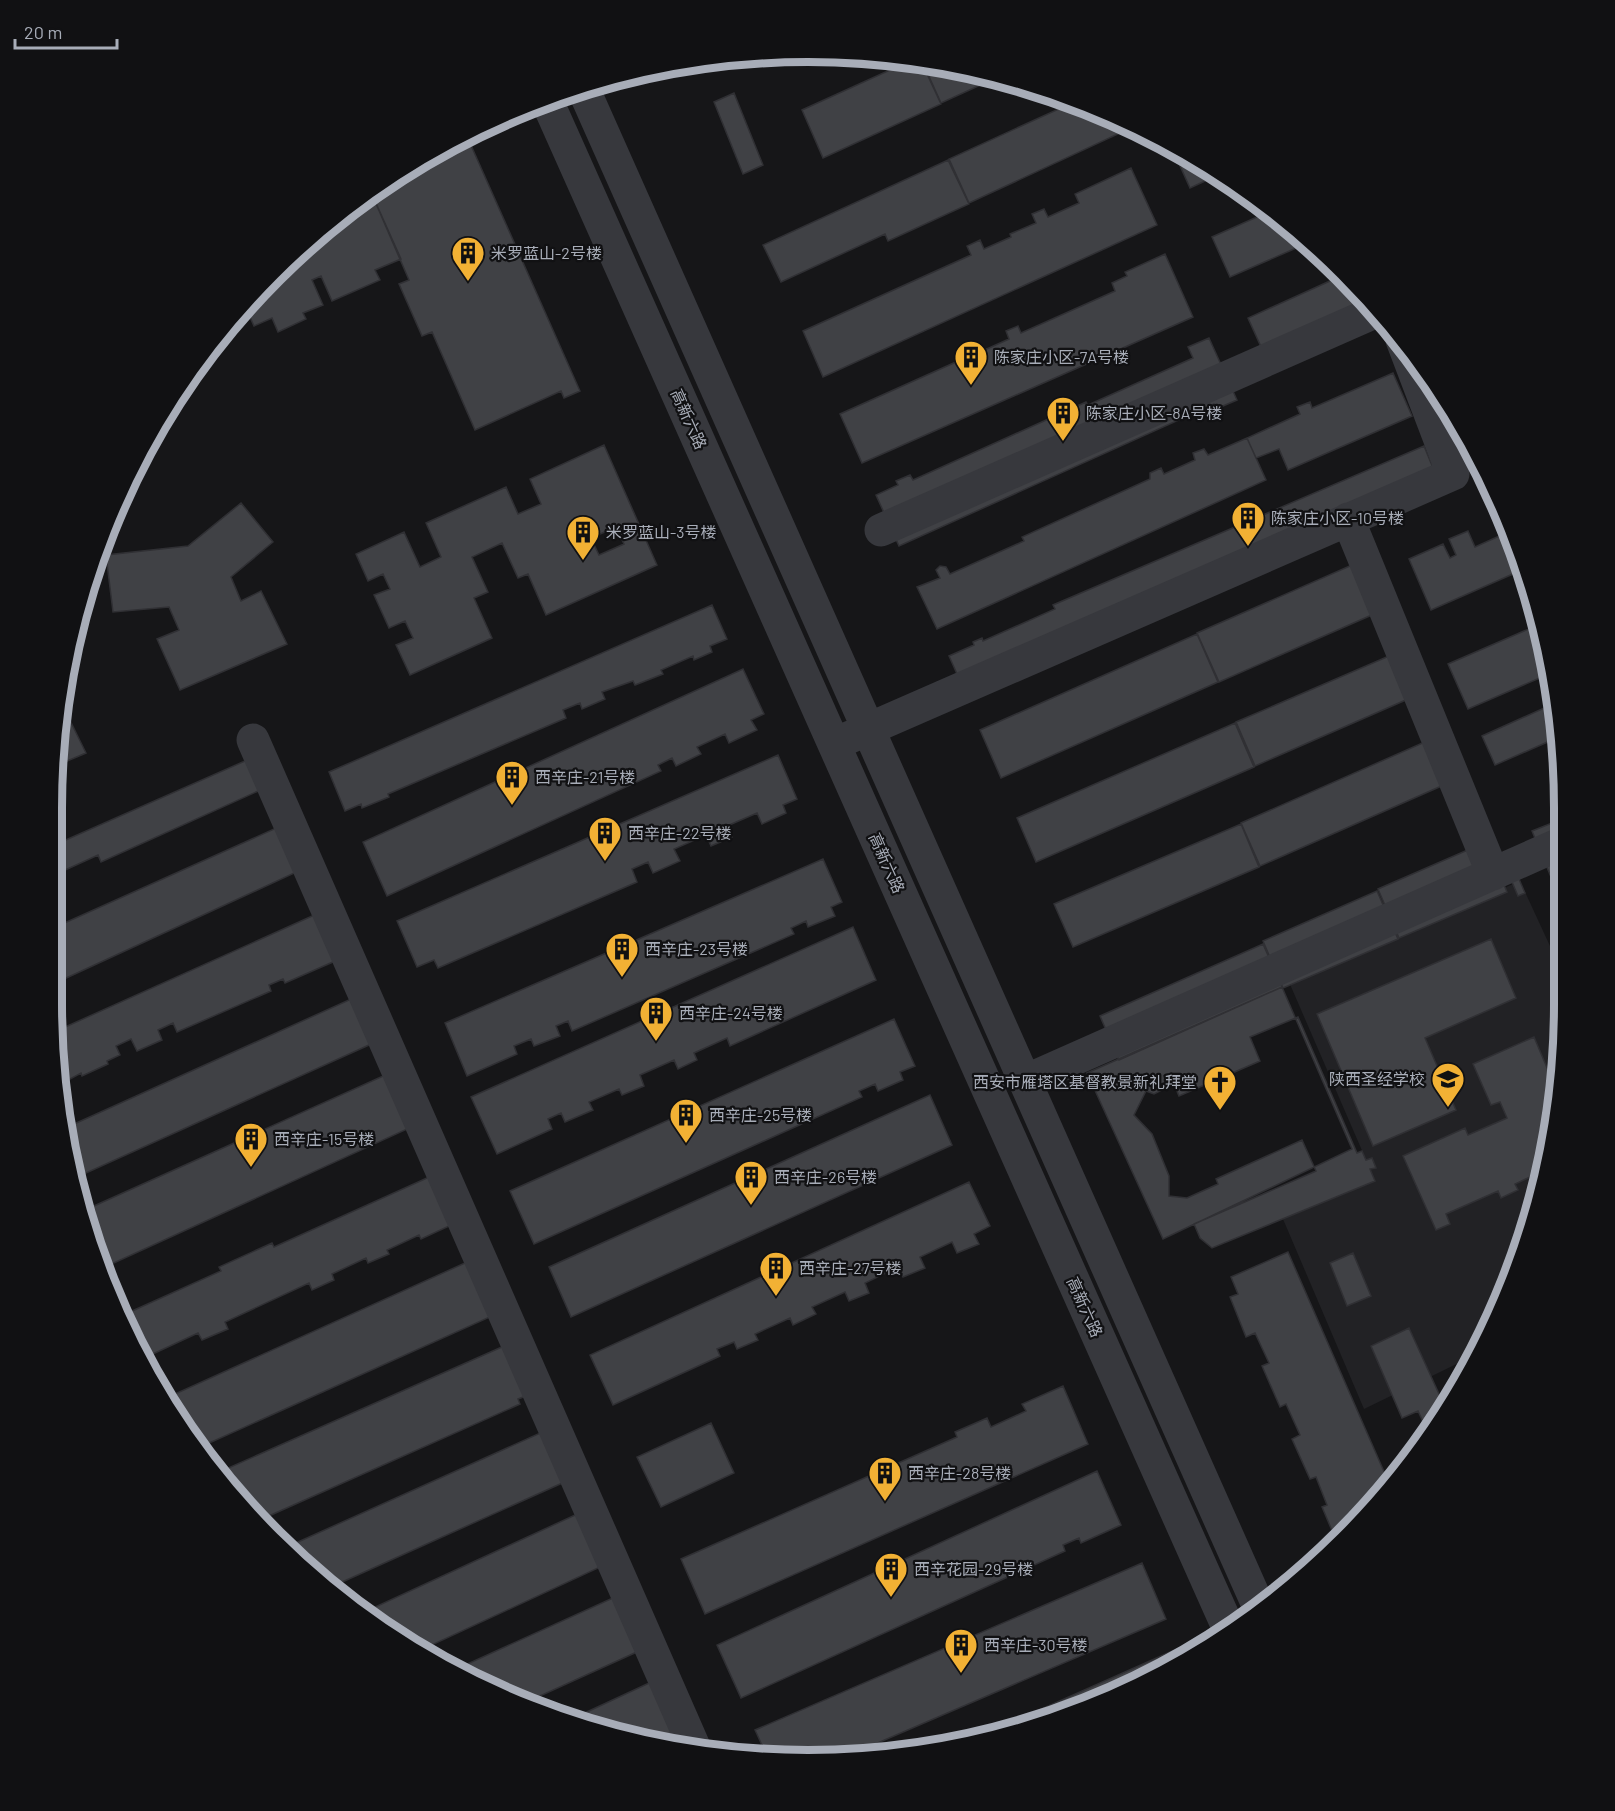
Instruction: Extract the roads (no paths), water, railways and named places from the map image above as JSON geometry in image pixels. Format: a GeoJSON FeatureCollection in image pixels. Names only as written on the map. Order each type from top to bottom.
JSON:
{"type":"FeatureCollection","features":[{"type":"Feature","properties":{"kind":"street"},"geometry":{"type":"LineString","coordinates":[[586,95],[1256,1600]]}},
{"type":"Feature","properties":{"kind":"street","name":"高新六路"},"geometry":{"type":"LineString","coordinates":[[550,108],[1225,1622]]}},
{"type":"Feature","properties":{"kind":"street"},"geometry":{"type":"LineString","coordinates":[[881,530],[1367,315]]}},
{"type":"Feature","properties":{"kind":"street"},"geometry":{"type":"LineString","coordinates":[[834,744],[1453,474],[1414,374]]}},
{"type":"Feature","properties":{"kind":"street"},"geometry":{"type":"LineString","coordinates":[[1348,519],[1493,874]]}},
{"type":"Feature","properties":{"kind":"street"},"geometry":{"type":"LineString","coordinates":[[253,740],[691,1740]]}},
{"type":"Feature","properties":{"kind":"street"},"geometry":{"type":"LineString","coordinates":[[1025,1081],[1554,847]]}},
{"type":"Feature","properties":{"kind":"place","name":"米罗蓝山-2号楼"},"geometry":{"type":"Point","coordinates":[468,282]}},
{"type":"Feature","properties":{"kind":"place","name":"陈家庄小区-7A号楼"},"geometry":{"type":"Point","coordinates":[971,386]}},
{"type":"Feature","properties":{"kind":"place","name":"陈家庄小区-8A号楼"},"geometry":{"type":"Point","coordinates":[1063,442]}},
{"type":"Feature","properties":{"kind":"place","name":"陈家庄小区-10号楼"},"geometry":{"type":"Point","coordinates":[1248,547]}},
{"type":"Feature","properties":{"kind":"place","name":"米罗蓝山-3号楼"},"geometry":{"type":"Point","coordinates":[583,561]}},
{"type":"Feature","properties":{"kind":"place","name":"西辛庄-21号楼"},"geometry":{"type":"Point","coordinates":[512,806]}},
{"type":"Feature","properties":{"kind":"place","name":"西辛庄-22号楼"},"geometry":{"type":"Point","coordinates":[605,862]}},
{"type":"Feature","properties":{"kind":"place","name":"西辛庄-23号楼"},"geometry":{"type":"Point","coordinates":[622,978]}},
{"type":"Feature","properties":{"kind":"place","name":"西辛庄-24号楼"},"geometry":{"type":"Point","coordinates":[656,1042]}},
{"type":"Feature","properties":{"kind":"place","name":"陕西圣经学校"},"geometry":{"type":"Point","coordinates":[1448,1108]}},
{"type":"Feature","properties":{"kind":"place","name":"西安市雁塔区基督教景新礼拜堂"},"geometry":{"type":"Point","coordinates":[1220,1111]}},
{"type":"Feature","properties":{"kind":"place","name":"西辛庄-25号楼"},"geometry":{"type":"Point","coordinates":[686,1144]}},
{"type":"Feature","properties":{"kind":"place","name":"西辛庄-15号楼"},"geometry":{"type":"Point","coordinates":[251,1168]}},
{"type":"Feature","properties":{"kind":"place","name":"西辛庄-26号楼"},"geometry":{"type":"Point","coordinates":[751,1206]}},
{"type":"Feature","properties":{"kind":"place","name":"西辛庄-27号楼"},"geometry":{"type":"Point","coordinates":[776,1297]}},
{"type":"Feature","properties":{"kind":"place","name":"西辛庄-28号楼"},"geometry":{"type":"Point","coordinates":[885,1502]}},
{"type":"Feature","properties":{"kind":"place","name":"西辛花园-29号楼"},"geometry":{"type":"Point","coordinates":[891,1598]}},
{"type":"Feature","properties":{"kind":"place","name":"西辛庄-30号楼"},"geometry":{"type":"Point","coordinates":[961,1674]}}]}
